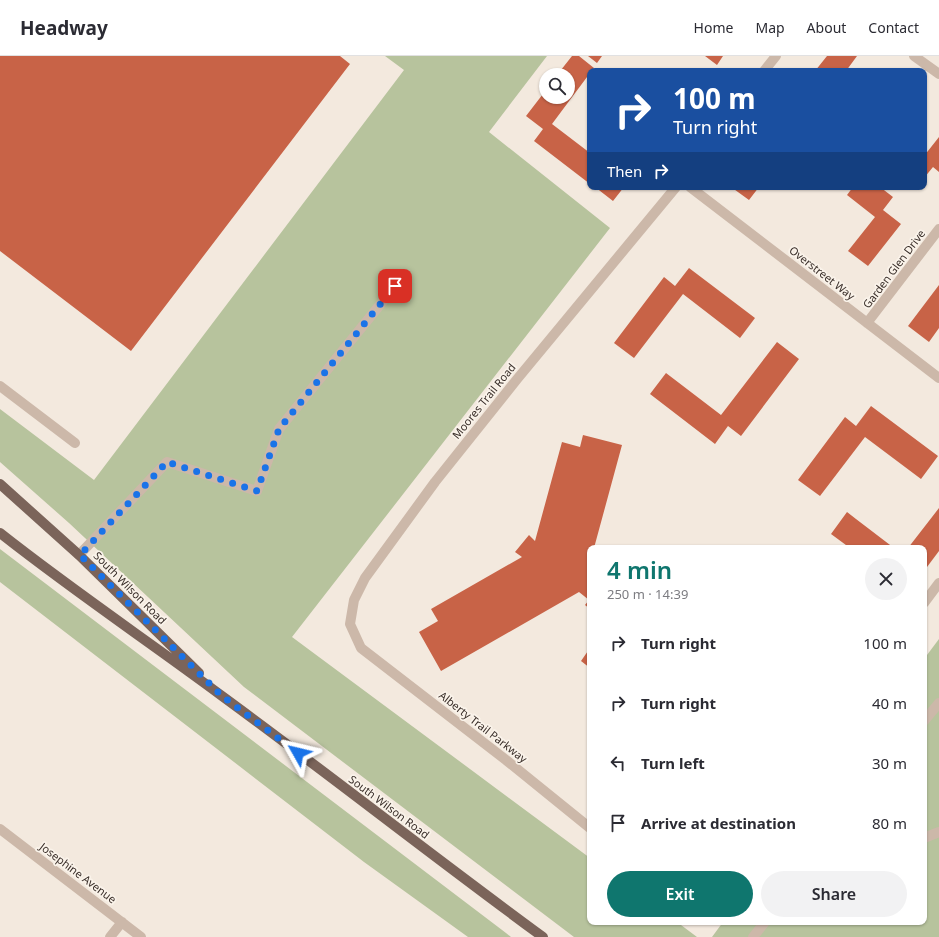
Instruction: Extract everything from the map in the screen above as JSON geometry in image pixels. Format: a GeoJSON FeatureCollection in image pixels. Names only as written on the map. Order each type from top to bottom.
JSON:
{"type":"FeatureCollection","features":[{"type":"Feature","properties":{"kind":"main road","name":"South Wilson Road"},"geometry":{"type":"LineString","coordinates":[[0,484],[80,555],[222,696]]}},
{"type":"Feature","properties":{"kind":"main road","name":"South Wilson Road"},"geometry":{"type":"LineString","coordinates":[[0,533],[34,560],[222,696],[543,937]]}},
{"type":"Feature","properties":{"kind":"street"},"geometry":{"type":"LineString","coordinates":[[766,68],[776,56]]}},
{"type":"Feature","properties":{"kind":"street"},"geometry":{"type":"LineString","coordinates":[[914,56],[939,74]]}},
{"type":"Feature","properties":{"kind":"street","name":"Moores Trail Road"},"geometry":{"type":"LineString","coordinates":[[361,648],[350,624],[354,600],[366,578],[435,482],[523,372],[674,190]]}},
{"type":"Feature","properties":{"kind":"street","name":"Overstreet Way"},"geometry":{"type":"LineString","coordinates":[[694,190],[939,378]]}},
{"type":"Feature","properties":{"kind":"street","name":"Garden Glen Drive"},"geometry":{"type":"LineString","coordinates":[[867,323],[939,229]]}},
{"type":"Feature","properties":{"kind":"street"},"geometry":{"type":"LineString","coordinates":[[80,555],[167,462],[257,491],[279,429],[405,274]]}},
{"type":"Feature","properties":{"kind":"street"},"geometry":{"type":"LineString","coordinates":[[0,386],[75,443]]}},
{"type":"Feature","properties":{"kind":"street"},"geometry":{"type":"LineString","coordinates":[[927,599],[939,583]]}},
{"type":"Feature","properties":{"kind":"street","name":"Alberty Trail Parkway"},"geometry":{"type":"LineString","coordinates":[[361,648],[506,760],[587,826]]}},
{"type":"Feature","properties":{"kind":"street"},"geometry":{"type":"LineString","coordinates":[[927,718],[939,703]]}},
{"type":"Feature","properties":{"kind":"street","name":"Josephine Avenue"},"geometry":{"type":"LineString","coordinates":[[0,829],[141,937]]}},
{"type":"Feature","properties":{"kind":"street"},"geometry":{"type":"LineString","coordinates":[[927,837],[939,832]]}},
{"type":"Feature","properties":{"kind":"street"},"geometry":{"type":"LineString","coordinates":[[110,937],[122,922]]}},
{"type":"Feature","properties":{"kind":"street"},"geometry":{"type":"LineString","coordinates":[[753,937],[763,925]]}},
{"type":"Feature","properties":{"kind":"green space"},"geometry":{"type":"Polygon","coordinates":[[[385,56],[547,56],[489,132],[610,228],[292,637],[587,856],[587,925],[681,925],[697,937],[574,937],[244,687],[69,523],[0,462],[0,409],[94,480],[404,70],[385,56]]]}},
{"type":"Feature","properties":{"kind":"green space"},"geometry":{"type":"Polygon","coordinates":[[[0,549],[511,937],[468,937],[364,862],[0,582],[0,549]]]}},
{"type":"Feature","properties":{"kind":"green space"},"geometry":{"type":"Polygon","coordinates":[[[939,639],[939,937],[712,937],[721,925],[927,925],[927,655],[939,639]]]}},
{"type":"Feature","properties":{"kind":"building"},"geometry":{"type":"Polygon","coordinates":[[[0,56],[340,56],[350,64],[131,351],[0,251],[0,56]]]}},
{"type":"Feature","properties":{"kind":"building"},"geometry":{"type":"Polygon","coordinates":[[[572,56],[579,56],[594,68],[587,68],[587,77],[575,93],[575,68],[563,68],[572,56]]]}},
{"type":"Feature","properties":{"kind":"building"},"geometry":{"type":"Polygon","coordinates":[[[588,56],[602,56],[597,63],[588,56]]]}},
{"type":"Feature","properties":{"kind":"building"},"geometry":{"type":"Polygon","coordinates":[[[705,56],[723,56],[717,65],[705,56]]]}},
{"type":"Feature","properties":{"kind":"building"},"geometry":{"type":"Polygon","coordinates":[[[827,56],[857,56],[848,68],[817,68],[827,56]]]}},
{"type":"Feature","properties":{"kind":"building"},"geometry":{"type":"Polygon","coordinates":[[[539,99],[539,104],[567,104],[552,124],[587,151],[587,182],[534,141],[543,129],[526,116],[539,99]]]}},
{"type":"Feature","properties":{"kind":"building"},"geometry":{"type":"Polygon","coordinates":[[[939,137],[939,172],[933,167],[927,174],[927,152],[939,137]]]}},
{"type":"Feature","properties":{"kind":"building"},"geometry":{"type":"Polygon","coordinates":[[[599,190],[622,190],[613,201],[599,190]]]}},
{"type":"Feature","properties":{"kind":"building"},"geometry":{"type":"Polygon","coordinates":[[[735,190],[757,190],[749,200],[735,190]]]}},
{"type":"Feature","properties":{"kind":"building"},"geometry":{"type":"Polygon","coordinates":[[[851,190],[884,190],[893,197],[883,210],[901,224],[868,266],[848,251],[875,217],[847,195],[851,190]]]}},
{"type":"Feature","properties":{"kind":"building"},"geometry":{"type":"Polygon","coordinates":[[[689,268],[755,318],[740,338],[683,294],[634,358],[614,343],[664,277],[675,286],[689,268]]]}},
{"type":"Feature","properties":{"kind":"building"},"geometry":{"type":"Polygon","coordinates":[[[939,285],[939,328],[929,342],[908,326],[939,285]]]}},
{"type":"Feature","properties":{"kind":"building"},"geometry":{"type":"Polygon","coordinates":[[[777,342],[799,359],[741,436],[728,426],[715,444],[650,394],[666,373],[721,415],[777,342]]]}},
{"type":"Feature","properties":{"kind":"building"},"geometry":{"type":"Polygon","coordinates":[[[871,406],[938,456],[921,479],[865,437],[820,496],[798,480],[845,417],[856,426],[871,406]]]}},
{"type":"Feature","properties":{"kind":"building"},"geometry":{"type":"Polygon","coordinates":[[[583,435],[622,445],[595,545],[587,545],[587,598],[579,592],[441,671],[419,632],[438,621],[431,609],[522,557],[515,552],[529,535],[535,541],[562,442],[580,447],[583,435]]]}},
{"type":"Feature","properties":{"kind":"building"},"geometry":{"type":"Polygon","coordinates":[[[939,508],[939,551],[927,567],[927,545],[910,545],[939,508]]]}},
{"type":"Feature","properties":{"kind":"building"},"geometry":{"type":"Polygon","coordinates":[[[847,512],[890,545],[846,545],[831,534],[847,512]]]}},
{"type":"Feature","properties":{"kind":"building"},"geometry":{"type":"Polygon","coordinates":[[[587,652],[587,666],[581,661],[587,652]]]}},
{"type":"Feature","properties":{"kind":"route"},"geometry":{"type":"LineString","coordinates":[[298,753],[222,696],[80,555],[167,462],[257,491],[279,429],[395,286]]}}]}
